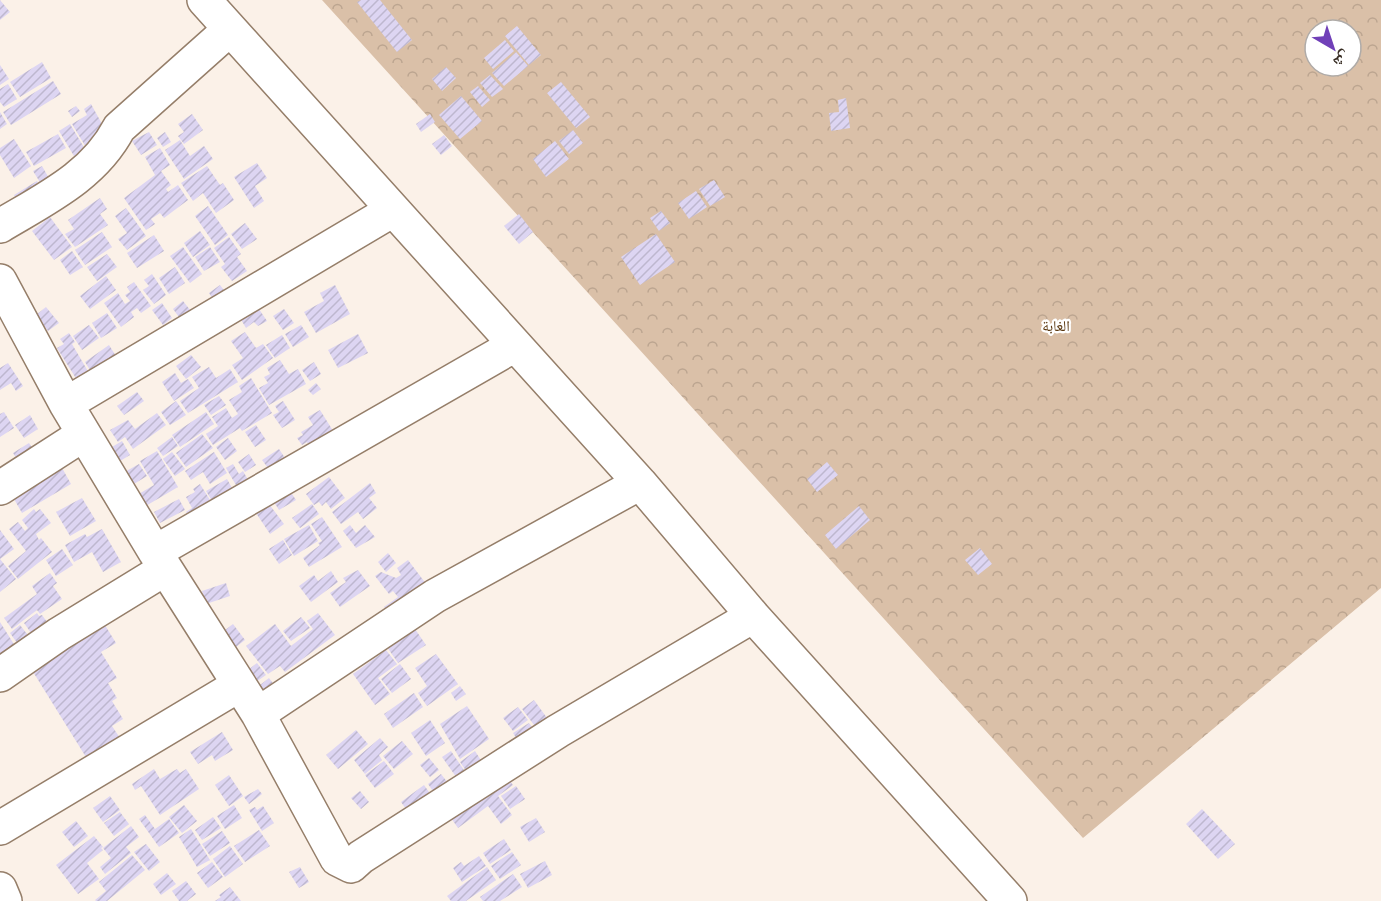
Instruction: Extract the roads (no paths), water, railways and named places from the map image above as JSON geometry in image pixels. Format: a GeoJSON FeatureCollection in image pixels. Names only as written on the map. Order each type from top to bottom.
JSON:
{"type":"FeatureCollection","features":[{"type":"Feature","properties":{"kind":"street"},"geometry":{"type":"LineString","coordinates":[[204,0],[640,483],[753,616],[1010,901]]}},
{"type":"Feature","properties":{"kind":"street"},"geometry":{"type":"LineString","coordinates":[[0,226],[76,180],[111,143],[119,128],[230,29]]}},
{"type":"Feature","properties":{"kind":"street"},"geometry":{"type":"LineString","coordinates":[[66,404],[393,210]]}},
{"type":"Feature","properties":{"kind":"street"},"geometry":{"type":"LineString","coordinates":[[0,281],[66,404],[160,561],[258,714],[338,859],[351,867],[361,857],[558,731],[753,616]]}},
{"type":"Feature","properties":{"kind":"street"},"geometry":{"type":"LineString","coordinates":[[0,675],[160,561],[515,345]]}},
{"type":"Feature","properties":{"kind":"street"},"geometry":{"type":"LineString","coordinates":[[0,488],[84,434]]}},
{"type":"Feature","properties":{"kind":"street"},"geometry":{"type":"LineString","coordinates":[[258,714],[435,596],[640,483]]}},
{"type":"Feature","properties":{"kind":"street"},"geometry":{"type":"LineString","coordinates":[[0,828],[239,685]]}},
{"type":"Feature","properties":{"kind":"street"},"geometry":{"type":"LineString","coordinates":[[0,889],[5,901]]}},
{"type":"Feature","properties":{"kind":"park label","name":"الغابة"},"geometry":{"type":"Point","coordinates":[1056,326]}}]}
